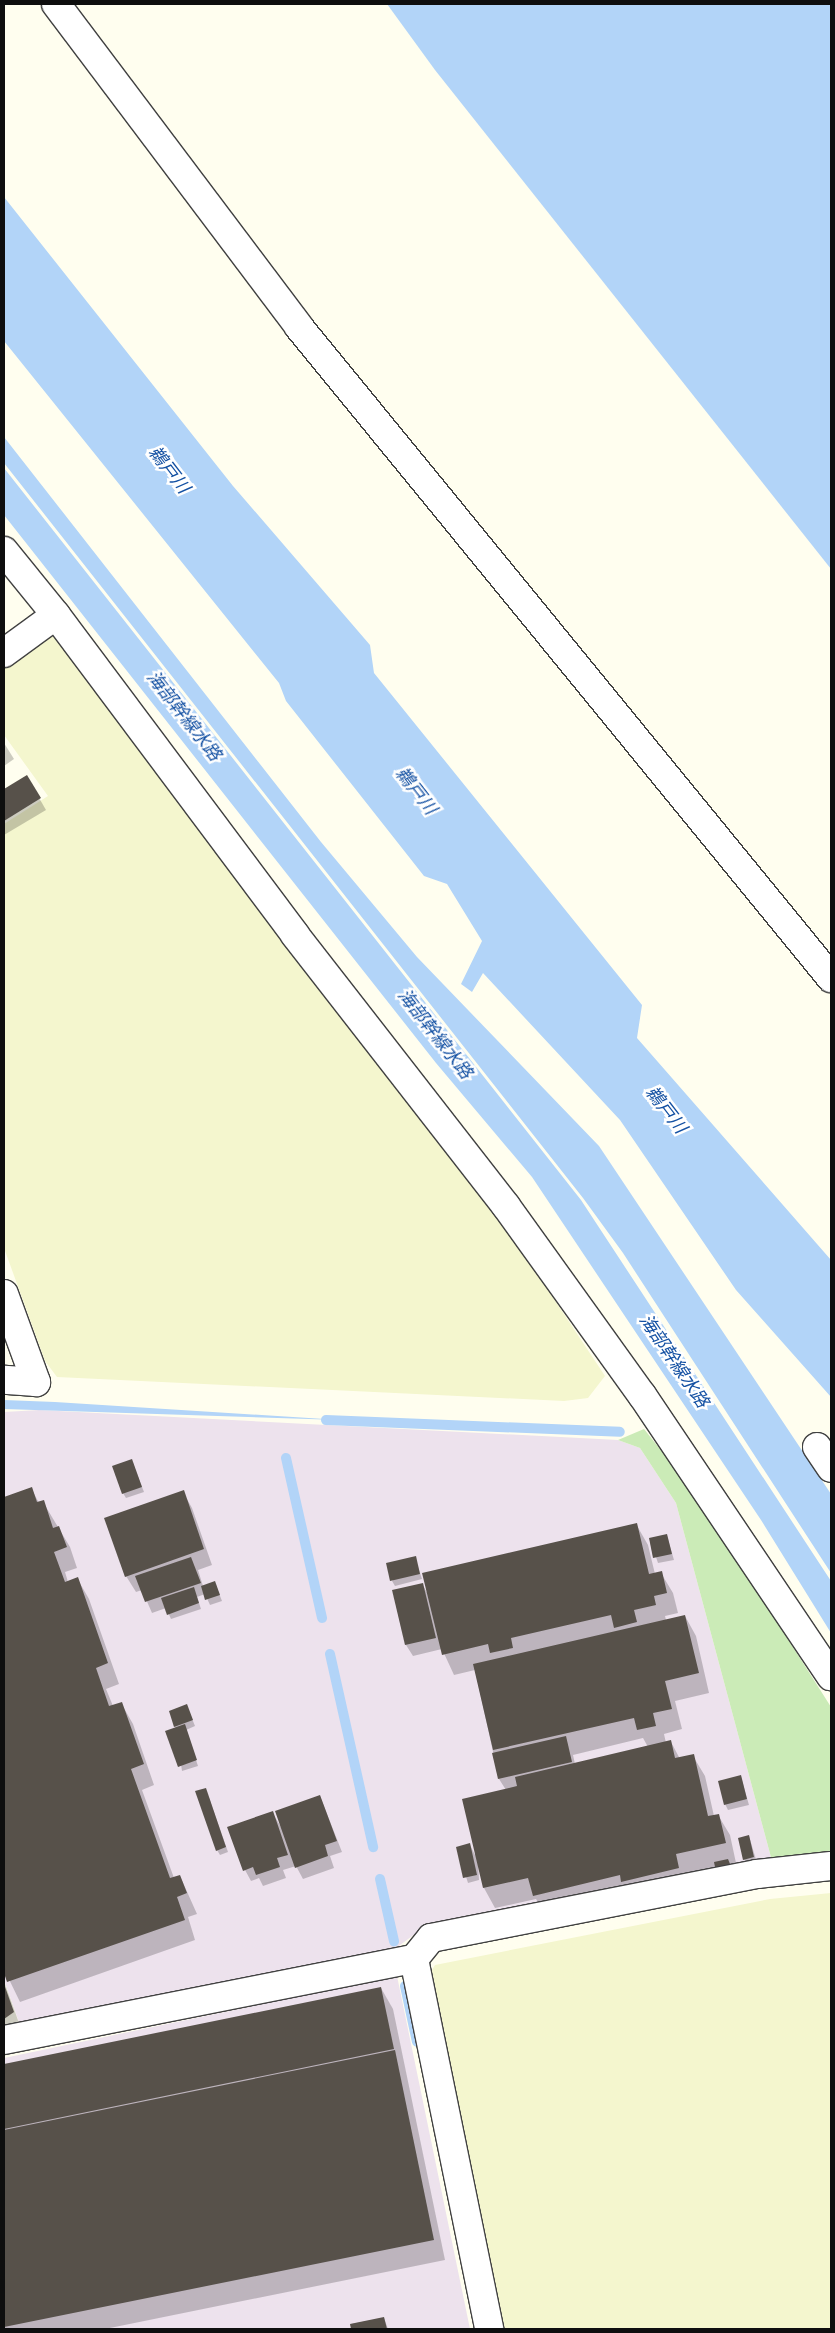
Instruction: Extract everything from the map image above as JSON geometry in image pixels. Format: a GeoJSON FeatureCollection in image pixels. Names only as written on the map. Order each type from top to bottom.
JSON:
{"type":"FeatureCollection","features":[{"type":"Feature","properties":{"kind":"street"},"geometry":{"type":"LineString","coordinates":[[56,4],[298,327],[831,978]]}},
{"type":"Feature","properties":{"kind":"street"},"geometry":{"type":"LineString","coordinates":[[4,551],[56,615],[289,927],[506,1206],[642,1395],[831,1676]]}},
{"type":"Feature","properties":{"kind":"street"},"geometry":{"type":"LineString","coordinates":[[4,653],[56,615]]}},
{"type":"Feature","properties":{"kind":"street"},"geometry":{"type":"LineString","coordinates":[[4,1294],[36,1382],[4,1380]]}},
{"type":"Feature","properties":{"kind":"street"},"geometry":{"type":"LineString","coordinates":[[4,2040],[414,1959],[431,1938],[758,1874],[831,1866]]}},
{"type":"Feature","properties":{"kind":"street"},"geometry":{"type":"LineString","coordinates":[[414,1959],[489,2329]]}},
{"type":"Feature","properties":{"kind":"shaded area"},"geometry":{"type":"Polygon","coordinates":[[[39,1410],[618,1440],[640,1448],[676,1503],[772,1861],[419,1931],[392,1951],[20,2025],[4,1980],[4,1412],[39,1410]]]}},
{"type":"Feature","properties":{"kind":"shaded area"},"geometry":{"type":"Polygon","coordinates":[[[397,1976],[470,2329],[4,2329],[4,2058],[397,1976]]]}},
{"type":"Feature","properties":{"kind":"green space"},"geometry":{"type":"Polygon","coordinates":[[[55,630],[493,1207],[605,1376],[588,1398],[564,1401],[57,1377],[45,1361],[4,1248],[4,824],[48,796],[4,735],[4,667],[55,630]]]}},
{"type":"Feature","properties":{"kind":"green space"},"geometry":{"type":"Polygon","coordinates":[[[644,1429],[696,1494],[831,1707],[831,1857],[772,1861],[676,1503],[640,1448],[618,1440],[644,1429]]]}},
{"type":"Feature","properties":{"kind":"green space"},"geometry":{"type":"Polygon","coordinates":[[[831,1893],[831,2329],[498,2329],[426,1980],[435,1965],[770,1899],[831,1893]]]}},
{"type":"Feature","properties":{"kind":"water"},"geometry":{"type":"Polygon","coordinates":[[[387,4],[831,4],[831,569],[435,70],[387,4]]]}},
{"type":"Feature","properties":{"kind":"water","name":"鵜戸川"},"geometry":{"type":"Polygon","coordinates":[[[4,197],[233,486],[370,645],[374,673],[642,1005],[637,1038],[831,1260],[831,1397],[736,1290],[620,1120],[483,973],[472,992],[461,984],[482,941],[447,884],[424,876],[286,701],[279,683],[4,341],[4,197]]]}},
{"type":"Feature","properties":{"kind":"water"},"geometry":{"type":"Polygon","coordinates":[[[4,437],[321,842],[417,957],[599,1146],[831,1494],[831,1573],[623,1253],[583,1198],[4,463],[4,437]]]}},
{"type":"Feature","properties":{"kind":"water","name":"海部幹線水路"},"geometry":{"type":"Polygon","coordinates":[[[4,468],[581,1200],[831,1581],[831,1633],[761,1520],[532,1177],[436,1063],[4,515],[4,468]]]}},
{"type":"Feature","properties":{"kind":"water"},"geometry":{"type":"Polygon","coordinates":[[[4,1400],[55,1402],[340,1420],[4,1409],[4,1400]]]}},
{"type":"Feature","properties":{"kind":"building"},"geometry":{"type":"Polygon","coordinates":[[[27,775],[41,798],[4,821],[4,789],[27,775]]]}},
{"type":"Feature","properties":{"kind":"building"},"geometry":{"type":"Polygon","coordinates":[[[132,1459],[142,1487],[122,1494],[112,1466],[132,1459]]]}},
{"type":"Feature","properties":{"kind":"building"},"geometry":{"type":"Polygon","coordinates":[[[32,1487],[37,1502],[44,1500],[53,1528],[59,1526],[67,1547],[54,1552],[65,1582],[78,1577],[108,1663],[96,1668],[109,1706],[122,1702],[144,1764],[131,1769],[170,1878],[180,1875],[187,1893],[177,1897],[185,1920],[7,1982],[4,1973],[4,1497],[32,1487]]]}},
{"type":"Feature","properties":{"kind":"building"},"geometry":{"type":"Polygon","coordinates":[[[184,1490],[204,1549],[125,1577],[104,1518],[184,1490]]]}},
{"type":"Feature","properties":{"kind":"building"},"geometry":{"type":"Polygon","coordinates":[[[637,1523],[649,1574],[662,1571],[667,1593],[654,1596],[656,1605],[634,1610],[637,1622],[614,1628],[611,1615],[511,1638],[513,1648],[490,1653],[488,1644],[442,1655],[422,1573],[637,1523]]]}},
{"type":"Feature","properties":{"kind":"building"},"geometry":{"type":"Polygon","coordinates":[[[667,1534],[672,1554],[653,1558],[649,1538],[667,1534]]]}},
{"type":"Feature","properties":{"kind":"building"},"geometry":{"type":"Polygon","coordinates":[[[416,1556],[420,1574],[390,1581],[386,1563],[416,1556]]]}},
{"type":"Feature","properties":{"kind":"building"},"geometry":{"type":"Polygon","coordinates":[[[191,1557],[201,1583],[145,1602],[135,1576],[191,1557]]]}},
{"type":"Feature","properties":{"kind":"building"},"geometry":{"type":"Polygon","coordinates":[[[215,1581],[220,1595],[205,1600],[201,1586],[215,1581]]]}},
{"type":"Feature","properties":{"kind":"building"},"geometry":{"type":"Polygon","coordinates":[[[423,1583],[436,1638],[405,1645],[392,1590],[423,1583]]]}},
{"type":"Feature","properties":{"kind":"building"},"geometry":{"type":"Polygon","coordinates":[[[194,1587],[199,1603],[167,1615],[161,1598],[194,1587]]]}},
{"type":"Feature","properties":{"kind":"building"},"geometry":{"type":"Polygon","coordinates":[[[685,1615],[699,1673],[665,1681],[672,1709],[653,1713],[656,1726],[637,1730],[634,1718],[493,1750],[473,1664],[685,1615]]]}},
{"type":"Feature","properties":{"kind":"building"},"geometry":{"type":"Polygon","coordinates":[[[187,1704],[193,1720],[174,1727],[169,1711],[187,1704]]]}},
{"type":"Feature","properties":{"kind":"building"},"geometry":{"type":"Polygon","coordinates":[[[185,1724],[197,1760],[178,1767],[165,1731],[185,1724]]]}},
{"type":"Feature","properties":{"kind":"building"},"geometry":{"type":"Polygon","coordinates":[[[566,1736],[572,1762],[498,1779],[492,1753],[566,1736]]]}},
{"type":"Feature","properties":{"kind":"building"},"geometry":{"type":"Polygon","coordinates":[[[671,1740],[675,1758],[694,1754],[708,1816],[719,1814],[726,1843],[676,1854],[679,1868],[621,1882],[620,1875],[533,1896],[528,1878],[483,1888],[462,1799],[517,1786],[515,1777],[671,1740]]]}},
{"type":"Feature","properties":{"kind":"building"},"geometry":{"type":"Polygon","coordinates":[[[741,1775],[747,1799],[724,1805],[718,1781],[741,1775]]]}},
{"type":"Feature","properties":{"kind":"building"},"geometry":{"type":"Polygon","coordinates":[[[206,1788],[226,1847],[216,1851],[195,1791],[206,1788]]]}},
{"type":"Feature","properties":{"kind":"building"},"geometry":{"type":"Polygon","coordinates":[[[320,1795],[337,1841],[325,1845],[328,1856],[295,1868],[275,1811],[320,1795]]]}},
{"type":"Feature","properties":{"kind":"building"},"geometry":{"type":"Polygon","coordinates":[[[273,1811],[288,1855],[277,1858],[280,1867],[256,1875],[253,1867],[243,1871],[227,1827],[273,1811]]]}},
{"type":"Feature","properties":{"kind":"building"},"geometry":{"type":"Polygon","coordinates":[[[749,1835],[754,1857],[743,1860],[738,1838],[749,1835]]]}},
{"type":"Feature","properties":{"kind":"building"},"geometry":{"type":"Polygon","coordinates":[[[470,1843],[477,1875],[463,1878],[456,1847],[470,1843]]]}},
{"type":"Feature","properties":{"kind":"building"},"geometry":{"type":"Polygon","coordinates":[[[728,1859],[730,1864],[715,1867],[714,1862],[728,1859]]]}},
{"type":"Feature","properties":{"kind":"building"},"geometry":{"type":"Polygon","coordinates":[[[4,1984],[14,2012],[4,2019],[4,1984]]]}},
{"type":"Feature","properties":{"kind":"building"},"geometry":{"type":"Polygon","coordinates":[[[381,1987],[394,2049],[4,2129],[4,2064],[381,1987]]]}},
{"type":"Feature","properties":{"kind":"building"},"geometry":{"type":"Polygon","coordinates":[[[395,2050],[434,2240],[4,2327],[4,2130],[395,2050]]]}},
{"type":"Feature","properties":{"kind":"building"},"geometry":{"type":"Polygon","coordinates":[[[384,2317],[387,2329],[351,2329],[350,2324],[384,2317]]]}},
{"type":"Feature","properties":{"kind":"waterway"},"geometry":{"type":"LineString","coordinates":[[326,1420],[620,1432]]}},
{"type":"Feature","properties":{"kind":"waterway"},"geometry":{"type":"LineString","coordinates":[[286,1458],[322,1618]]}},
{"type":"Feature","properties":{"kind":"waterway"},"geometry":{"type":"LineString","coordinates":[[330,1654],[373,1847]]}},
{"type":"Feature","properties":{"kind":"waterway"},"geometry":{"type":"LineString","coordinates":[[380,1879],[394,1941]]}},
{"type":"Feature","properties":{"kind":"waterway"},"geometry":{"type":"LineString","coordinates":[[405,1986],[417,2042]]}}]}
